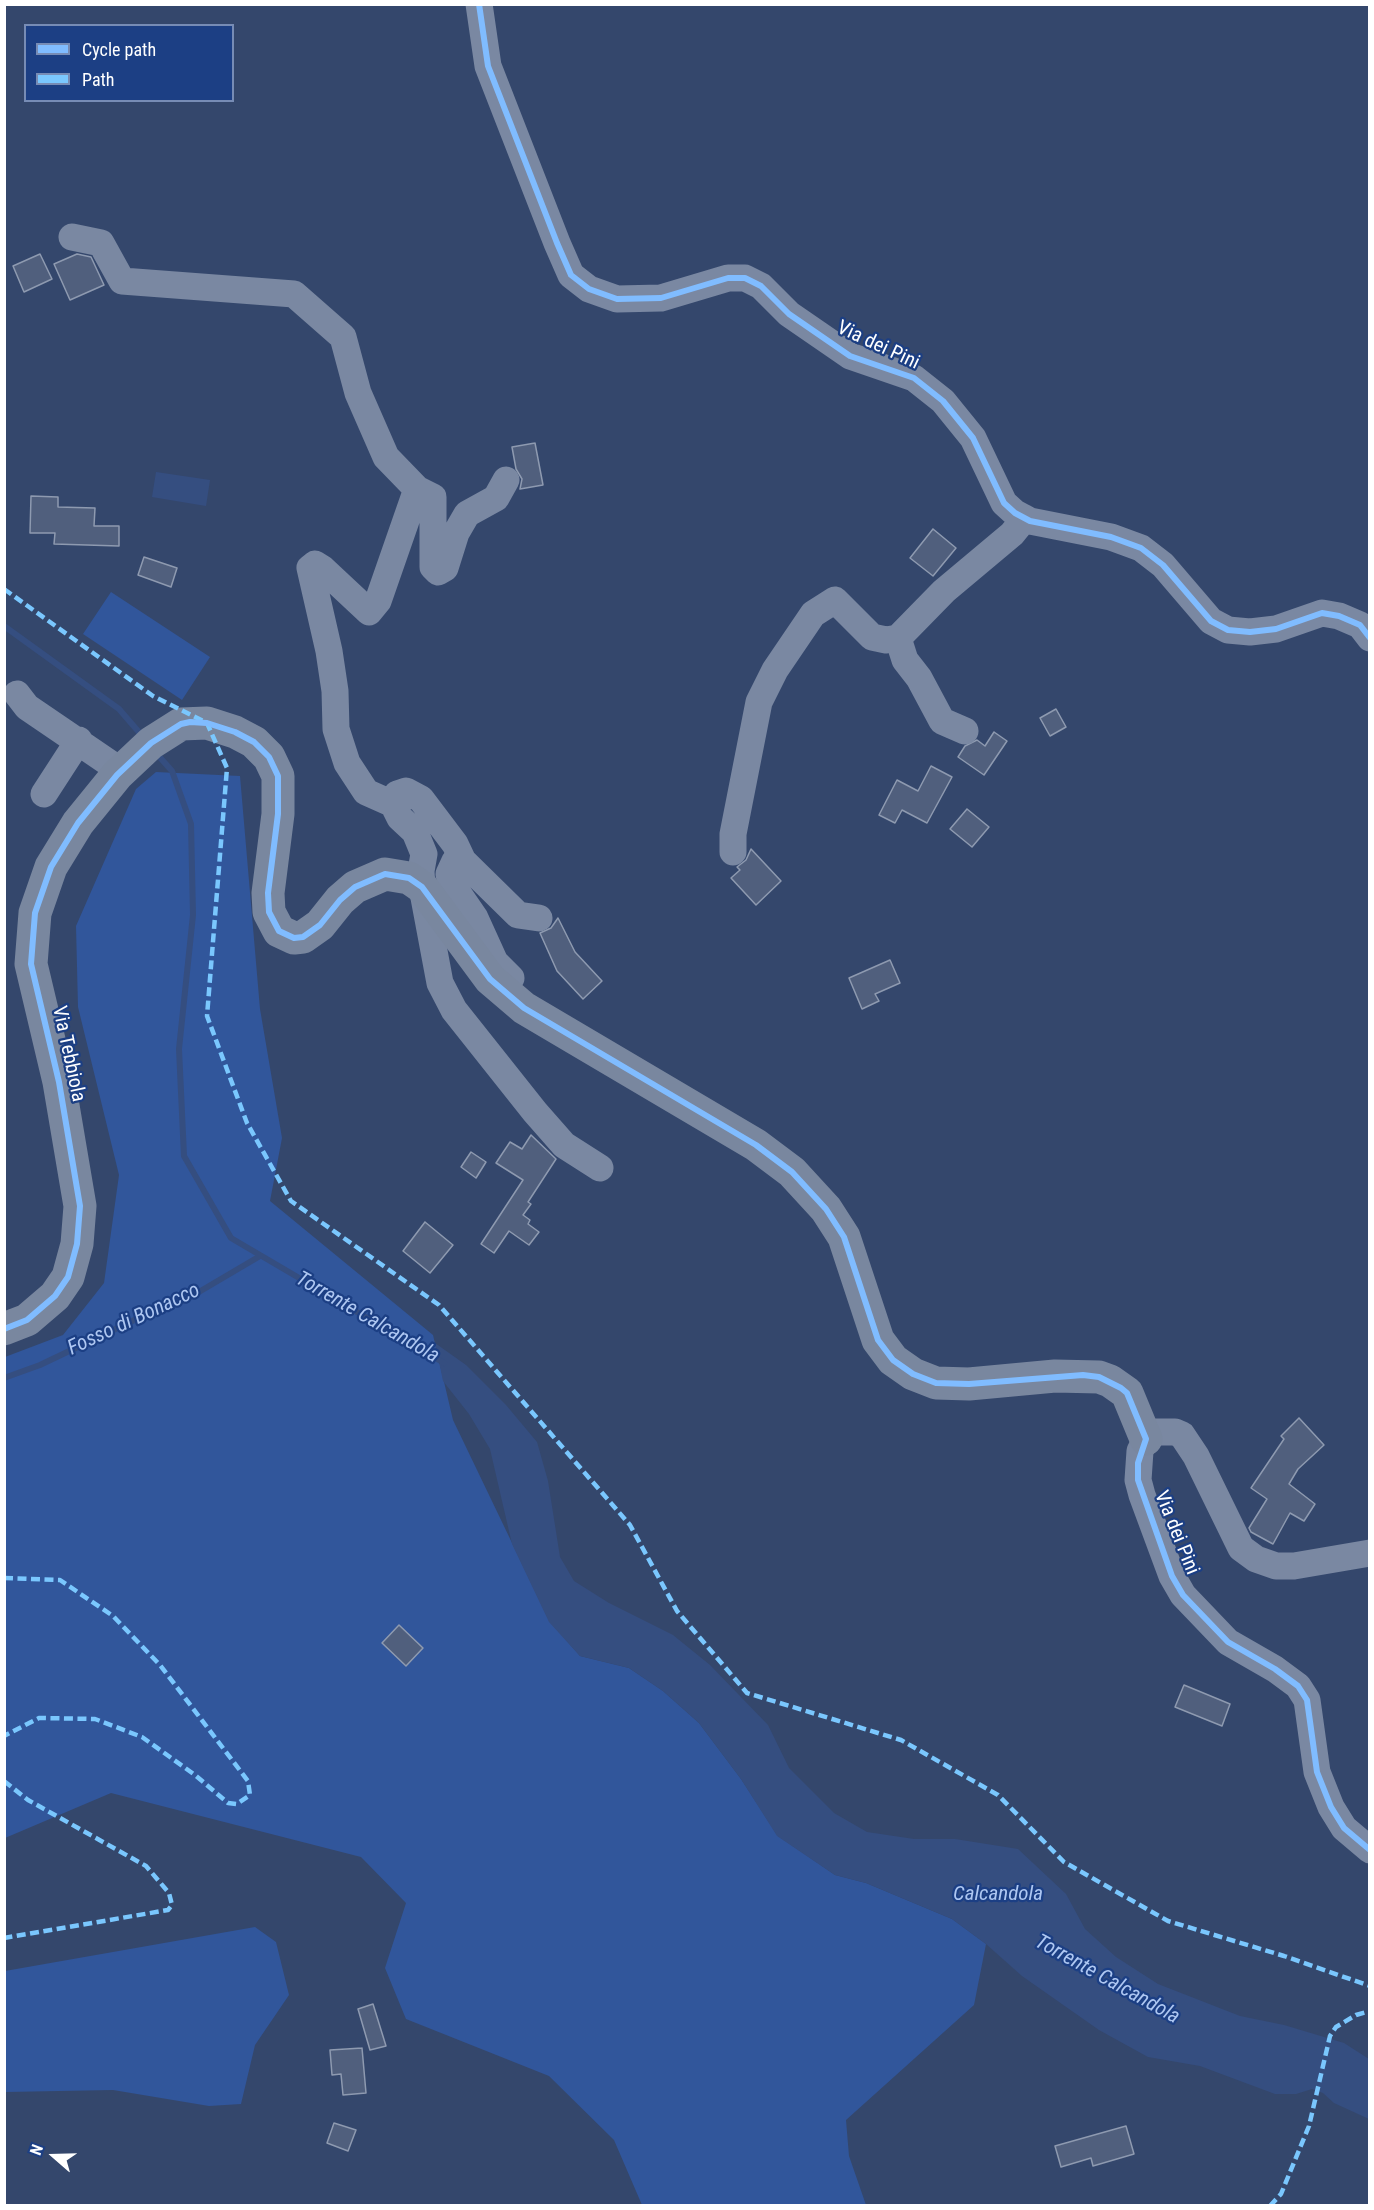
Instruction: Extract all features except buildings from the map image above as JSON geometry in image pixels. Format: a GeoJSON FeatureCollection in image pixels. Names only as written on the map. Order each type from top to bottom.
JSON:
{"type":"FeatureCollection","features":[{"type":"Feature","properties":{"kind":"main road","name":"Via Tebbiola"},"geometry":{"type":"LineString","coordinates":[[4,1329],[27,1320],[55,1296],[68,1276],[77,1245],[80,1206],[59,1082],[31,964],[35,913],[51,867],[78,823],[119,773],[151,743],[181,724],[207,723],[235,732],[254,742],[269,757],[278,776],[278,814],[268,893],[269,912],[275,926],[285,935],[303,937],[320,926],[340,900],[355,887],[376,876],[398,874],[422,887]]}},
{"type":"Feature","properties":{"kind":"main road"},"geometry":{"type":"LineString","coordinates":[[422,887],[490,979],[524,1008],[756,1145],[792,1172],[826,1209],[844,1237],[878,1340],[893,1360],[906,1370],[936,1383],[969,1384],[1055,1376],[1099,1377],[1110,1381],[1127,1393],[1146,1439]]}},
{"type":"Feature","properties":{"kind":"street","name":"Via dei Pini"},"geometry":{"type":"LineString","coordinates":[[479,4],[488,66],[572,275],[589,289],[617,298],[662,298],[728,278],[745,278],[762,286],[789,314],[850,356],[914,378],[944,402],[973,438],[1004,503],[1025,518],[1111,537],[1141,548],[1163,565],[1210,621],[1228,630],[1250,632],[1276,629],[1322,614],[1339,616],[1360,625],[1370,638]]}},
{"type":"Feature","properties":{"kind":"street"},"geometry":{"type":"LineString","coordinates":[[72,237],[101,243],[122,281],[294,294],[344,337],[358,393],[386,457],[417,489],[433,497],[433,567],[438,572],[445,568],[456,533],[467,514],[496,498],[506,480]]}},
{"type":"Feature","properties":{"kind":"street"},"geometry":{"type":"LineString","coordinates":[[417,489],[378,601],[369,612],[323,569],[315,564],[310,568],[329,651],[335,691],[336,729],[347,763],[366,792],[393,804],[400,818],[415,832],[424,854],[421,871],[422,887],[440,983],[454,1010],[564,1145],[600,1168]]}},
{"type":"Feature","properties":{"kind":"street"},"geometry":{"type":"LineString","coordinates":[[733,852],[733,834],[759,702],[775,670],[813,614],[836,600],[872,637],[886,640],[898,638],[944,591],[1012,534],[1025,518]]}},
{"type":"Feature","properties":{"kind":"street"},"geometry":{"type":"LineString","coordinates":[[898,638],[905,660],[919,678],[942,721],[965,731]]}},
{"type":"Feature","properties":{"kind":"street"},"geometry":{"type":"LineString","coordinates":[[17,694],[27,707],[79,740],[119,773]]}},
{"type":"Feature","properties":{"kind":"street"},"geometry":{"type":"LineString","coordinates":[[44,794],[79,740]]}},
{"type":"Feature","properties":{"kind":"street"},"geometry":{"type":"LineString","coordinates":[[393,804],[397,794],[406,791],[421,799],[455,844],[461,857],[519,915],[539,918]]}},
{"type":"Feature","properties":{"kind":"street"},"geometry":{"type":"LineString","coordinates":[[461,857],[455,861],[449,874],[451,883],[475,918],[495,962],[567,1034]]}},
{"type":"Feature","properties":{"kind":"street"},"geometry":{"type":"LineString","coordinates":[[1146,1439],[1156,1432],[1165,1431],[1175,1432],[1187,1441],[1241,1548],[1256,1559],[1276,1566],[1294,1566],[1370,1553]]}},
{"type":"Feature","properties":{"kind":"street","name":"Via dei Pini"},"geometry":{"type":"LineString","coordinates":[[1146,1439],[1139,1457],[1138,1480],[1172,1576],[1202,1617],[1228,1642],[1275,1669],[1298,1686],[1307,1700],[1317,1772],[1331,1807],[1344,1828],[1370,1850]]}},
{"type":"Feature","properties":{"kind":"shaded area"},"geometry":{"type":"Polygon","coordinates":[[[111,592],[210,657],[182,700],[83,634],[111,592]]]}},
{"type":"Feature","properties":{"kind":"shaded area"},"geometry":{"type":"Polygon","coordinates":[[[156,772],[240,776],[260,1009],[282,1138],[270,1201],[433,1335],[453,1420],[550,1622],[580,1656],[629,1668],[663,1691],[699,1723],[741,1779],[778,1836],[835,1875],[866,1883],[952,1919],[986,1944],[974,2005],[846,2120],[849,2156],[866,2205],[642,2205],[614,2140],[549,2076],[406,2019],[385,1968],[406,1903],[361,1857],[111,1793],[5,1838],[5,1357],[63,1335],[104,1283],[119,1175],[78,1007],[76,926],[136,789],[156,772]]]}},
{"type":"Feature","properties":{"kind":"shaded area"},"geometry":{"type":"Polygon","coordinates":[[[255,1927],[276,1942],[289,1995],[255,2045],[241,2104],[209,2106],[113,2090],[5,2092],[5,1971],[255,1927]]]}},
{"type":"Feature","properties":{"kind":"water"},"geometry":{"type":"Polygon","coordinates":[[[156,472],[210,480],[206,506],[152,497],[156,472]]]}},
{"type":"Feature","properties":{"kind":"water","name":"Calcandola"},"geometry":{"type":"Polygon","coordinates":[[[435,1343],[466,1365],[506,1405],[537,1442],[548,1481],[560,1557],[574,1581],[609,1603],[673,1635],[710,1665],[768,1725],[789,1768],[834,1813],[867,1832],[914,1839],[955,1839],[1018,1849],[1066,1894],[1085,1929],[1116,1957],[1158,1984],[1240,2016],[1284,2025],[1344,2043],[1369,2059],[1369,2119],[1334,2103],[1323,2093],[1312,2089],[1296,2094],[1275,2094],[1200,2066],[1148,2057],[1099,2030],[1022,1976],[986,1944],[952,1919],[866,1883],[835,1875],[777,1836],[741,1779],[699,1723],[663,1691],[629,1668],[580,1656],[549,1622],[512,1544],[490,1449],[469,1414],[443,1381],[435,1343]]]}},
{"type":"Feature","properties":{"kind":"waterway","name":"Torrente Calcandola"},"geometry":{"type":"LineString","coordinates":[[4,626],[119,709],[144,738]]}},
{"type":"Feature","properties":{"kind":"waterway","name":"Torrente Calcandola"},"geometry":{"type":"LineString","coordinates":[[156,753],[172,771],[191,824],[193,915],[179,1049],[184,1156],[231,1238],[444,1363]]}},
{"type":"Feature","properties":{"kind":"waterway","name":"Fosso di Bonacco"},"geometry":{"type":"LineString","coordinates":[[4,1378],[40,1365],[149,1313],[187,1299],[260,1256]]}},
{"type":"Feature","properties":{"kind":"marked path"},"geometry":{"type":"LineString","coordinates":[[4,589],[153,696],[207,723],[227,768],[207,1016],[247,1123],[291,1201],[439,1305],[630,1525],[677,1611],[747,1693],[901,1740],[998,1795],[1064,1862],[1168,1921],[1284,1956],[1370,1986]]}},
{"type":"Feature","properties":{"kind":"marked path"},"geometry":{"type":"LineString","coordinates":[[4,1578],[60,1580],[113,1616],[160,1665],[248,1781],[250,1795],[237,1804],[228,1803],[195,1775],[142,1737],[95,1719],[39,1718],[4,1736]]}},
{"type":"Feature","properties":{"kind":"marked path"},"geometry":{"type":"LineString","coordinates":[[4,1781],[28,1800],[146,1866],[169,1893],[172,1905],[168,1910],[4,1938]]}},
{"type":"Feature","properties":{"kind":"marked path"},"geometry":{"type":"LineString","coordinates":[[1270,2206],[1281,2194],[1309,2126],[1330,2036],[1336,2027],[1356,2015],[1370,2011]]}},
{"type":"Feature","properties":{"kind":"cycle path"},"geometry":{"type":"LineString","coordinates":[[479,4],[488,66],[571,275],[589,289],[617,299],[661,298],[728,278],[745,278],[761,286],[789,314],[850,356],[914,378],[943,401],[973,438],[1004,503],[1015,513],[1030,521],[1111,537],[1141,548],[1163,565],[1211,621],[1228,630],[1250,632],[1276,629],[1322,613],[1339,616],[1360,625],[1370,638]]}},
{"type":"Feature","properties":{"kind":"cycle path"},"geometry":{"type":"LineString","coordinates":[[4,1329],[27,1320],[55,1296],[68,1277],[77,1244],[80,1206],[59,1082],[31,964],[35,913],[51,867],[78,823],[117,775],[151,743],[181,724],[190,722],[207,723],[235,732],[254,742],[269,757],[278,776],[278,814],[268,893],[269,912],[279,931],[294,938],[303,937],[320,925],[340,900],[355,887],[385,874],[409,878],[422,887],[490,979],[524,1008],[756,1145],[792,1172],[826,1209],[844,1237],[878,1340],[893,1360],[913,1374],[936,1383],[969,1384],[1083,1375],[1099,1377],[1127,1393],[1146,1439],[1138,1463],[1138,1480],[1172,1576],[1183,1595],[1228,1642],[1275,1669],[1298,1686],[1307,1700],[1317,1772],[1331,1807],[1344,1828],[1370,1850]]}}]}
